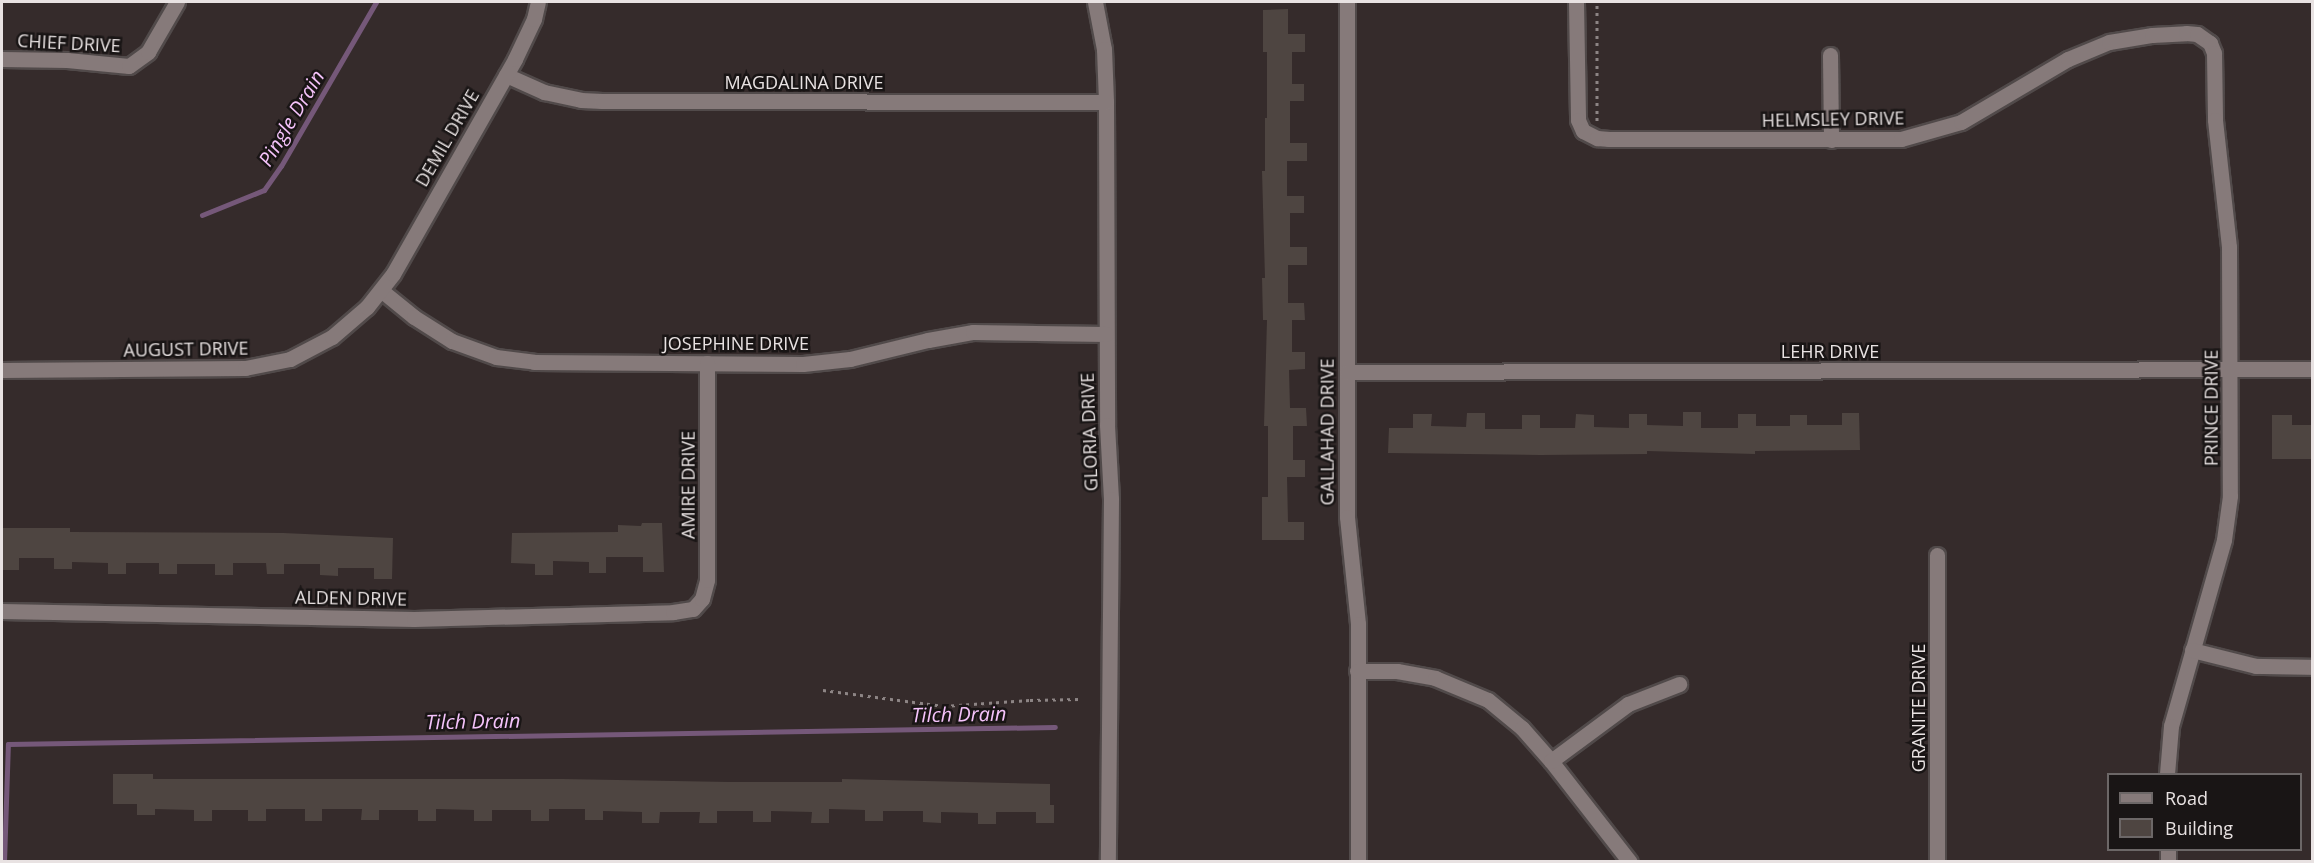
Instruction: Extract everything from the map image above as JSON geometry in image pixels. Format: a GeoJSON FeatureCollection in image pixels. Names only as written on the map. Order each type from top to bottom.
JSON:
{"type":"FeatureCollection","features":[{"type":"Feature","properties":{"kind":"street","name":"CHIEF DRIVE"},"geometry":{"type":"LineString","coordinates":[[2,59],[67,60],[118,66],[135,63],[148,52],[177,2]]}},
{"type":"Feature","properties":{"kind":"street","name":"DEMIL DRIVE"},"geometry":{"type":"LineString","coordinates":[[382,291],[527,38],[538,2]]}},
{"type":"Feature","properties":{"kind":"street","name":"GLORIA DRIVE"},"geometry":{"type":"LineString","coordinates":[[1095,2],[1104,49],[1106,102],[1107,425],[1111,498],[1108,861]]}},
{"type":"Feature","properties":{"kind":"street","name":"GALLAHAD DRIVE"},"geometry":{"type":"LineString","coordinates":[[1347,2],[1347,517],[1356,603],[1358,861]]}},
{"type":"Feature","properties":{"kind":"street"},"geometry":{"type":"LineString","coordinates":[[1576,2],[1576,108],[1590,130]]}},
{"type":"Feature","properties":{"kind":"street","name":"HELMSLEY DRIVE"},"geometry":{"type":"LineString","coordinates":[[1590,130],[1597,138],[1609,140],[1902,138],[1942,129],[1981,111],[2068,59],[2109,42],[2172,33],[2197,34],[2204,37]]}},
{"type":"Feature","properties":{"kind":"street","name":"PRINCE DRIVE"},"geometry":{"type":"LineString","coordinates":[[2167,773],[2171,726],[2229,519],[2231,370],[2228,223],[2215,120],[2214,53],[2204,37]]}},
{"type":"Feature","properties":{"kind":"street"},"geometry":{"type":"LineString","coordinates":[[1830,55],[1831,140]]}},
{"type":"Feature","properties":{"kind":"street","name":"MAGDALINA DRIVE"},"geometry":{"type":"LineString","coordinates":[[507,75],[544,92],[581,100],[603,101],[1106,102]]}},
{"type":"Feature","properties":{"kind":"street","name":"JOSEPHINE DRIVE"},"geometry":{"type":"LineString","coordinates":[[382,291],[414,317],[452,341],[496,357],[534,362],[803,363],[850,359],[928,340],[973,332],[1106,334]]}},
{"type":"Feature","properties":{"kind":"street","name":"AUGUST DRIVE"},"geometry":{"type":"LineString","coordinates":[[2,370],[220,370],[269,365],[311,350],[332,337],[350,324],[382,291]]}},
{"type":"Feature","properties":{"kind":"street","name":"AMIRE DRIVE"},"geometry":{"type":"LineString","coordinates":[[698,604],[706,591],[707,580],[707,363]]}},
{"type":"Feature","properties":{"kind":"street","name":"LEHR DRIVE"},"geometry":{"type":"LineString","coordinates":[[1347,372],[2313,369]]}},
{"type":"Feature","properties":{"kind":"street","name":"GRANITE DRIVE"},"geometry":{"type":"LineString","coordinates":[[1937,555],[1937,861]]}},
{"type":"Feature","properties":{"kind":"street","name":"ALDEN DRIVE"},"geometry":{"type":"LineString","coordinates":[[2,611],[414,619],[673,612],[686,611],[698,604]]}},
{"type":"Feature","properties":{"kind":"street"},"geometry":{"type":"LineString","coordinates":[[2192,650],[2256,666],[2313,667]]}},
{"type":"Feature","properties":{"kind":"street"},"geometry":{"type":"LineString","coordinates":[[1357,671],[1415,673],[1453,683],[1504,712],[1551,761],[1630,861]]}},
{"type":"Feature","properties":{"kind":"street"},"geometry":{"type":"LineString","coordinates":[[1551,761],[1628,704],[1679,684]]}},
{"type":"Feature","properties":{"kind":"path"},"geometry":{"type":"LineString","coordinates":[[1590,130],[1597,2]]}},
{"type":"Feature","properties":{"kind":"path"},"geometry":{"type":"LineString","coordinates":[[823,690],[944,706],[1080,699]]}},
{"type":"Feature","properties":{"kind":"building"},"geometry":{"type":"Polygon","coordinates":[[[1288,9],[1288,34],[1305,34],[1305,52],[1292,52],[1292,84],[1304,84],[1304,101],[1290,101],[1290,143],[1307,143],[1307,161],[1287,161],[1287,196],[1304,196],[1304,213],[1290,213],[1290,247],[1307,247],[1307,265],[1288,265],[1288,303],[1304,303],[1305,320],[1292,320],[1292,352],[1305,352],[1305,369],[1289,370],[1290,408],[1306,408],[1307,426],[1293,426],[1293,460],[1305,460],[1305,477],[1287,477],[1288,522],[1304,522],[1304,540],[1262,540],[1262,497],[1268,497],[1268,426],[1264,426],[1267,320],[1263,320],[1262,278],[1265,278],[1262,171],[1265,171],[1265,118],[1267,118],[1267,52],[1263,52],[1263,10],[1288,9]]]}},
{"type":"Feature","properties":{"kind":"building"},"geometry":{"type":"Polygon","coordinates":[[[1683,412],[1701,412],[1701,428],[1738,428],[1738,414],[1756,414],[1756,426],[1790,426],[1790,415],[1807,415],[1807,425],[1842,425],[1842,413],[1859,413],[1860,450],[1755,451],[1755,454],[1647,451],[1647,454],[1540,455],[1388,453],[1389,428],[1413,428],[1413,414],[1432,414],[1431,426],[1466,427],[1467,413],[1485,413],[1485,429],[1522,429],[1522,415],[1540,415],[1540,428],[1575,428],[1576,414],[1594,415],[1594,427],[1629,428],[1629,414],[1647,414],[1647,425],[1683,426],[1683,412]]]}},
{"type":"Feature","properties":{"kind":"building"},"geometry":{"type":"Polygon","coordinates":[[[2272,415],[2292,415],[2292,425],[2313,425],[2313,459],[2272,459],[2272,415]]]}},
{"type":"Feature","properties":{"kind":"building"},"geometry":{"type":"Polygon","coordinates":[[[642,523],[662,523],[664,572],[643,572],[643,557],[606,557],[606,573],[589,573],[589,562],[553,561],[553,575],[535,575],[535,564],[511,563],[512,533],[618,532],[618,525],[641,526],[642,523]]]}},
{"type":"Feature","properties":{"kind":"building"},"geometry":{"type":"Polygon","coordinates":[[[2,528],[70,528],[70,532],[283,533],[393,538],[392,579],[374,579],[374,568],[338,568],[338,576],[320,575],[320,564],[284,564],[284,574],[267,574],[266,563],[233,563],[233,575],[215,575],[215,564],[177,564],[177,574],[159,574],[159,563],[126,563],[126,574],[108,574],[108,563],[72,562],[72,569],[54,569],[54,558],[19,558],[19,570],[2,570],[2,528]]]}},
{"type":"Feature","properties":{"kind":"building"},"geometry":{"type":"Polygon","coordinates":[[[113,774],[153,774],[153,779],[842,782],[842,779],[1050,784],[1050,805],[1054,805],[1054,823],[1036,823],[1036,812],[996,812],[996,824],[978,824],[978,813],[941,812],[941,823],[923,822],[923,811],[883,811],[883,821],[865,821],[865,810],[829,809],[829,823],[811,823],[812,812],[771,811],[771,822],[753,822],[753,811],[717,811],[717,823],[699,823],[700,812],[660,812],[659,823],[642,823],[642,812],[603,811],[603,820],[585,820],[585,809],[549,809],[549,821],[531,821],[531,810],[492,810],[492,821],[474,821],[474,810],[436,809],[436,821],[418,821],[418,810],[379,810],[379,820],[361,820],[362,809],[322,809],[322,821],[305,821],[305,809],[266,809],[266,821],[248,821],[248,810],[212,810],[212,821],[194,821],[194,810],[155,809],[155,815],[137,815],[137,804],[113,804],[113,774]]]}},
{"type":"Feature","properties":{"kind":"waterway","name":"Pingle Drain"},"geometry":{"type":"LineString","coordinates":[[202,215],[264,190],[281,166],[376,2]]}},
{"type":"Feature","properties":{"kind":"waterway","name":"Tilch Drain"},"geometry":{"type":"LineString","coordinates":[[4,862],[8,744],[1055,727]]}}]}
